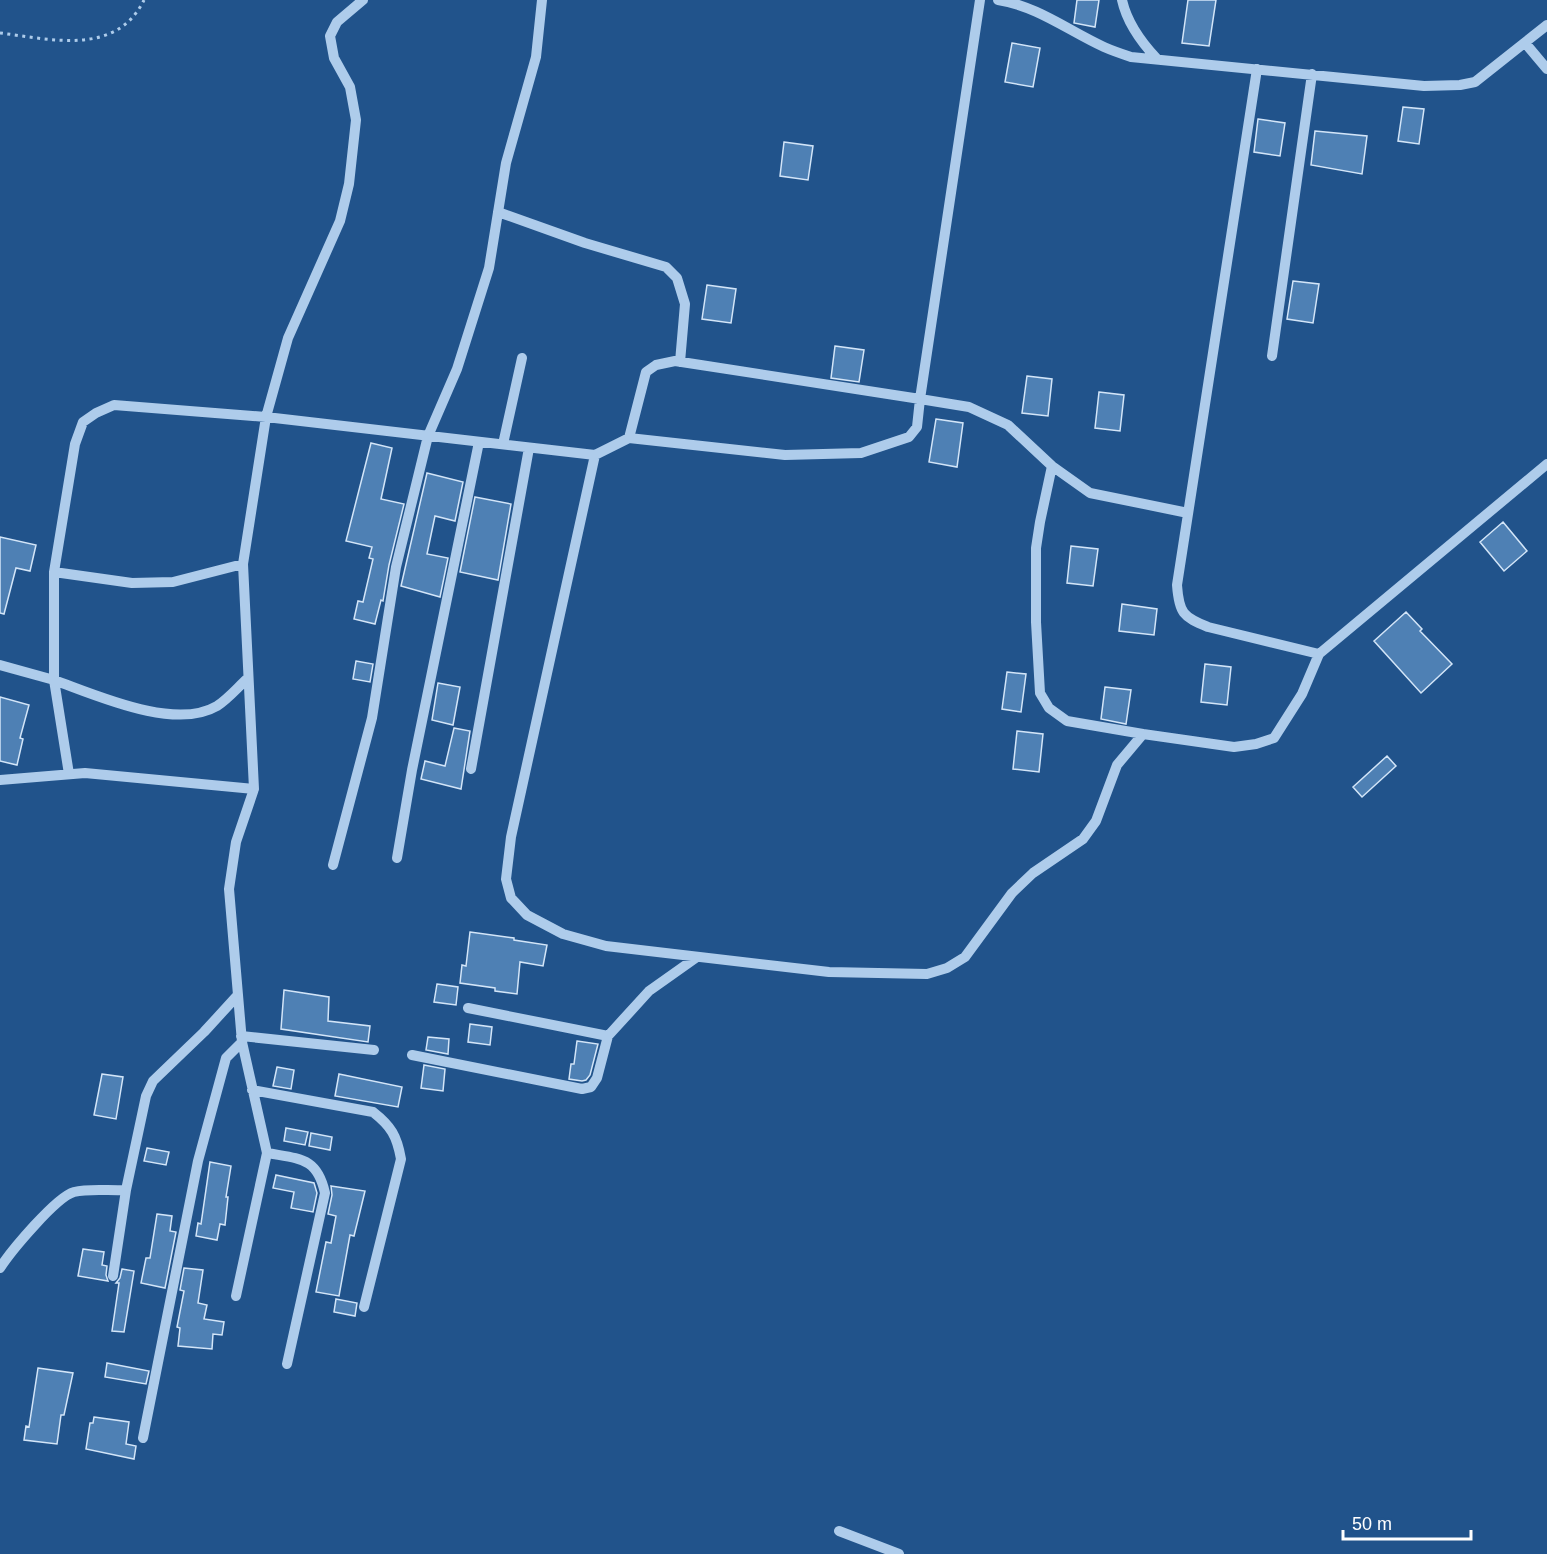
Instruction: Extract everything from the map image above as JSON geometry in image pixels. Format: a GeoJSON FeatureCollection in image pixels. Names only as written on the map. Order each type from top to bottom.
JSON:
{"type":"FeatureCollection","features":[{"type":"Feature","properties":{"kind":"street"},"geometry":{"type":"LineString","coordinates":[[236,1296],[267,1153],[241,1039],[229,889],[236,842],[254,789],[243,564],[266,417],[288,338],[340,221],[349,184],[356,120],[350,87],[334,58],[330,36],[337,22],[363,0]]}},
{"type":"Feature","properties":{"kind":"street"},"geometry":{"type":"LineString","coordinates":[[333,865],[372,718],[396,567],[428,436],[457,369],[489,268],[506,163],[536,57],[542,0]]}},
{"type":"Feature","properties":{"kind":"street"},"geometry":{"type":"LineString","coordinates":[[69,774],[54,680],[54,572],[75,444],[83,422],[114,405],[266,417],[594,455],[629,438],[785,455],[861,453],[909,437],[917,428],[980,0]]}},
{"type":"Feature","properties":{"kind":"street"},"geometry":{"type":"LineString","coordinates":[[998,0],[1013,2],[1106,48],[1131,57],[1424,86],[1460,85],[1475,81],[1547,26]]}},
{"type":"Feature","properties":{"kind":"street"},"geometry":{"type":"LineString","coordinates":[[1122,0],[1140,42],[1157,59]]}},
{"type":"Feature","properties":{"kind":"street"},"geometry":{"type":"LineString","coordinates":[[1526,44],[1547,69]]}},
{"type":"Feature","properties":{"kind":"street"},"geometry":{"type":"LineString","coordinates":[[1257,69],[1177,585],[1178,597],[1184,615],[1208,627],[1319,654]]}},
{"type":"Feature","properties":{"kind":"street"},"geometry":{"type":"LineString","coordinates":[[1272,356],[1312,74]]}},
{"type":"Feature","properties":{"kind":"street"},"geometry":{"type":"LineString","coordinates":[[498,212],[585,243],[666,267],[677,278],[685,304],[680,362]]}},
{"type":"Feature","properties":{"kind":"street"},"geometry":{"type":"LineString","coordinates":[[503,444],[522,358]]}},
{"type":"Feature","properties":{"kind":"street"},"geometry":{"type":"LineString","coordinates":[[629,438],[646,372],[656,365],[680,362],[969,407],[1008,425],[1052,465],[1090,493],[1188,513]]}},
{"type":"Feature","properties":{"kind":"street"},"geometry":{"type":"LineString","coordinates":[[397,858],[412,770],[479,442]]}},
{"type":"Feature","properties":{"kind":"street"},"geometry":{"type":"LineString","coordinates":[[471,769],[529,448]]}},
{"type":"Feature","properties":{"kind":"street"},"geometry":{"type":"LineString","coordinates":[[594,455],[511,837],[506,879],[511,898],[527,915],[563,934],[606,946],[829,972],[927,974],[947,968],[965,957],[1012,893],[1033,873],[1083,838],[1096,821],[1117,765],[1143,734]]}},
{"type":"Feature","properties":{"kind":"street"},"geometry":{"type":"LineString","coordinates":[[1052,465],[1036,548],[1036,622],[1040,693],[1049,708],[1067,721],[1234,747],[1256,744],[1274,738],[1302,694],[1319,654],[1547,464]]}},
{"type":"Feature","properties":{"kind":"street"},"geometry":{"type":"LineString","coordinates":[[54,572],[132,583],[173,582],[243,564]]}},
{"type":"Feature","properties":{"kind":"street"},"geometry":{"type":"LineString","coordinates":[[0,665],[54,680],[111,701],[159,713],[189,715],[217,706],[248,678]]}},
{"type":"Feature","properties":{"kind":"street"},"geometry":{"type":"LineString","coordinates":[[0,780],[85,773],[254,789]]}},
{"type":"Feature","properties":{"kind":"street"},"geometry":{"type":"LineString","coordinates":[[412,1055],[582,1089],[591,1087],[597,1078],[608,1036],[649,991],[697,957]]}},
{"type":"Feature","properties":{"kind":"street"},"geometry":{"type":"LineString","coordinates":[[112,1276],[126,1190],[146,1096],[153,1081],[204,1032],[237,996]]}},
{"type":"Feature","properties":{"kind":"street"},"geometry":{"type":"LineString","coordinates":[[468,1008],[608,1036]]}},
{"type":"Feature","properties":{"kind":"street"},"geometry":{"type":"LineString","coordinates":[[241,1039],[374,1050]]}},
{"type":"Feature","properties":{"kind":"street"},"geometry":{"type":"LineString","coordinates":[[142,1438],[198,1161],[226,1058],[241,1039]]}},
{"type":"Feature","properties":{"kind":"street"},"geometry":{"type":"LineString","coordinates":[[252,1090],[373,1112],[389,1124],[399,1144],[401,1159],[364,1307]]}},
{"type":"Feature","properties":{"kind":"street"},"geometry":{"type":"LineString","coordinates":[[267,1153],[304,1159],[316,1168],[322,1179],[325,1193],[287,1364]]}},
{"type":"Feature","properties":{"kind":"street"},"geometry":{"type":"LineString","coordinates":[[0,1268],[9,1255],[52,1209],[73,1192],[126,1190]]}},
{"type":"Feature","properties":{"kind":"street"},"geometry":{"type":"LineString","coordinates":[[839,1531],[898,1554]]}},
{"type":"Feature","properties":{"kind":"path"},"geometry":{"type":"LineString","coordinates":[[0,33],[73,42],[97,39],[129,20],[144,0]]}},
{"type":"Feature","properties":{"kind":"building"},"geometry":{"type":"Polygon","coordinates":[[[1077,0],[1099,0],[1095,27],[1074,23],[1077,0]]]}},
{"type":"Feature","properties":{"kind":"building"},"geometry":{"type":"Polygon","coordinates":[[[1188,0],[1216,0],[1209,46],[1182,43],[1188,0]]]}},
{"type":"Feature","properties":{"kind":"building"},"geometry":{"type":"Polygon","coordinates":[[[1012,43],[1040,48],[1033,87],[1005,82],[1012,43]]]}},
{"type":"Feature","properties":{"kind":"building"},"geometry":{"type":"Polygon","coordinates":[[[1403,107],[1424,109],[1419,144],[1398,141],[1403,107]]]}},
{"type":"Feature","properties":{"kind":"building"},"geometry":{"type":"Polygon","coordinates":[[[1258,119],[1285,123],[1280,156],[1254,152],[1258,119]]]}},
{"type":"Feature","properties":{"kind":"building"},"geometry":{"type":"Polygon","coordinates":[[[1315,131],[1367,136],[1362,174],[1311,165],[1315,131]]]}},
{"type":"Feature","properties":{"kind":"building"},"geometry":{"type":"Polygon","coordinates":[[[784,142],[813,146],[808,180],[780,176],[784,142]]]}},
{"type":"Feature","properties":{"kind":"building"},"geometry":{"type":"Polygon","coordinates":[[[1293,281],[1319,284],[1313,323],[1287,319],[1293,281]]]}},
{"type":"Feature","properties":{"kind":"building"},"geometry":{"type":"Polygon","coordinates":[[[707,285],[736,289],[731,323],[702,319],[707,285]]]}},
{"type":"Feature","properties":{"kind":"building"},"geometry":{"type":"Polygon","coordinates":[[[835,346],[864,350],[859,382],[831,378],[835,346]]]}},
{"type":"Feature","properties":{"kind":"building"},"geometry":{"type":"Polygon","coordinates":[[[1027,376],[1052,379],[1048,416],[1022,413],[1027,376]]]}},
{"type":"Feature","properties":{"kind":"building"},"geometry":{"type":"Polygon","coordinates":[[[1099,392],[1124,395],[1120,431],[1095,428],[1099,392]]]}},
{"type":"Feature","properties":{"kind":"building"},"geometry":{"type":"Polygon","coordinates":[[[936,419],[963,423],[957,467],[929,462],[936,419]]]}},
{"type":"Feature","properties":{"kind":"building"},"geometry":{"type":"Polygon","coordinates":[[[371,443],[392,448],[381,499],[404,504],[383,601],[381,600],[375,624],[354,619],[358,601],[363,602],[373,559],[369,558],[372,547],[346,541],[371,443]]]}},
{"type":"Feature","properties":{"kind":"building"},"geometry":{"type":"Polygon","coordinates":[[[427,473],[463,482],[455,521],[435,516],[427,554],[448,558],[440,597],[401,586],[427,473]]]}},
{"type":"Feature","properties":{"kind":"building"},"geometry":{"type":"Polygon","coordinates":[[[475,497],[511,504],[498,580],[460,572],[475,497]]]}},
{"type":"Feature","properties":{"kind":"building"},"geometry":{"type":"Polygon","coordinates":[[[1503,522],[1527,551],[1504,571],[1480,542],[1503,522]]]}},
{"type":"Feature","properties":{"kind":"building"},"geometry":{"type":"Polygon","coordinates":[[[0,537],[36,545],[30,571],[16,568],[4,614],[0,613],[0,537]]]}},
{"type":"Feature","properties":{"kind":"building"},"geometry":{"type":"Polygon","coordinates":[[[1071,546],[1098,549],[1093,586],[1067,583],[1071,546]]]}},
{"type":"Feature","properties":{"kind":"building"},"geometry":{"type":"Polygon","coordinates":[[[1122,604],[1157,609],[1154,635],[1119,631],[1122,604]]]}},
{"type":"Feature","properties":{"kind":"building"},"geometry":{"type":"Polygon","coordinates":[[[1406,612],[1422,629],[1420,631],[1452,664],[1421,693],[1374,641],[1406,612]]]}},
{"type":"Feature","properties":{"kind":"building"},"geometry":{"type":"Polygon","coordinates":[[[356,661],[373,664],[370,682],[353,679],[356,661]]]}},
{"type":"Feature","properties":{"kind":"building"},"geometry":{"type":"Polygon","coordinates":[[[1205,664],[1231,667],[1227,705],[1201,702],[1205,664]]]}},
{"type":"Feature","properties":{"kind":"building"},"geometry":{"type":"Polygon","coordinates":[[[1007,672],[1026,674],[1021,712],[1002,709],[1007,672]]]}},
{"type":"Feature","properties":{"kind":"building"},"geometry":{"type":"Polygon","coordinates":[[[438,683],[460,687],[453,725],[432,720],[438,683]]]}},
{"type":"Feature","properties":{"kind":"building"},"geometry":{"type":"Polygon","coordinates":[[[1105,687],[1131,690],[1126,724],[1101,719],[1105,687]]]}},
{"type":"Feature","properties":{"kind":"building"},"geometry":{"type":"Polygon","coordinates":[[[0,697],[29,705],[20,738],[23,739],[17,765],[0,761],[0,697]]]}},
{"type":"Feature","properties":{"kind":"building"},"geometry":{"type":"Polygon","coordinates":[[[454,728],[470,731],[461,789],[421,779],[425,761],[445,766],[454,728]]]}},
{"type":"Feature","properties":{"kind":"building"},"geometry":{"type":"Polygon","coordinates":[[[1017,731],[1043,734],[1039,772],[1013,769],[1017,731]]]}},
{"type":"Feature","properties":{"kind":"building"},"geometry":{"type":"Polygon","coordinates":[[[1387,756],[1396,766],[1362,797],[1353,787],[1387,756]]]}},
{"type":"Feature","properties":{"kind":"building"},"geometry":{"type":"Polygon","coordinates":[[[470,932],[547,945],[543,966],[520,962],[517,994],[460,983],[462,965],[466,966],[470,932]]]}},
{"type":"Feature","properties":{"kind":"building"},"geometry":{"type":"Polygon","coordinates":[[[437,984],[458,987],[456,1005],[434,1002],[437,984]]]}},
{"type":"Feature","properties":{"kind":"building"},"geometry":{"type":"Polygon","coordinates":[[[284,990],[329,997],[328,1021],[370,1026],[368,1042],[281,1029],[284,990]]]}},
{"type":"Feature","properties":{"kind":"building"},"geometry":{"type":"Polygon","coordinates":[[[470,1024],[492,1027],[490,1045],[468,1042],[470,1024]]]}},
{"type":"Feature","properties":{"kind":"building"},"geometry":{"type":"Polygon","coordinates":[[[428,1037],[449,1039],[448,1054],[426,1050],[428,1037]]]}},
{"type":"Feature","properties":{"kind":"building"},"geometry":{"type":"Polygon","coordinates":[[[577,1041],[598,1044],[590,1075],[582,1081],[569,1079],[571,1064],[574,1064],[577,1041]]]}},
{"type":"Feature","properties":{"kind":"building"},"geometry":{"type":"Polygon","coordinates":[[[424,1065],[445,1069],[443,1091],[421,1088],[424,1065]]]}},
{"type":"Feature","properties":{"kind":"building"},"geometry":{"type":"Polygon","coordinates":[[[277,1067],[294,1070],[291,1089],[273,1086],[277,1067]]]}},
{"type":"Feature","properties":{"kind":"building"},"geometry":{"type":"Polygon","coordinates":[[[102,1074],[123,1077],[116,1119],[94,1115],[102,1074]]]}},
{"type":"Feature","properties":{"kind":"building"},"geometry":{"type":"Polygon","coordinates":[[[339,1074],[402,1087],[398,1107],[335,1096],[339,1074]]]}},
{"type":"Feature","properties":{"kind":"building"},"geometry":{"type":"Polygon","coordinates":[[[286,1128],[308,1132],[305,1145],[284,1141],[286,1128]]]}},
{"type":"Feature","properties":{"kind":"building"},"geometry":{"type":"Polygon","coordinates":[[[311,1133],[332,1137],[330,1150],[309,1146],[311,1133]]]}},
{"type":"Feature","properties":{"kind":"building"},"geometry":{"type":"Polygon","coordinates":[[[147,1148],[169,1152],[166,1165],[144,1161],[147,1148]]]}},
{"type":"Feature","properties":{"kind":"building"},"geometry":{"type":"Polygon","coordinates":[[[210,1162],[231,1166],[226,1197],[228,1197],[225,1225],[220,1224],[217,1240],[196,1236],[198,1223],[201,1224],[210,1162]]]}},
{"type":"Feature","properties":{"kind":"building"},"geometry":{"type":"Polygon","coordinates":[[[276,1175],[314,1183],[317,1193],[313,1212],[291,1208],[294,1192],[273,1188],[276,1175]]]}},
{"type":"Feature","properties":{"kind":"building"},"geometry":{"type":"Polygon","coordinates":[[[331,1186],[365,1191],[354,1236],[350,1235],[339,1296],[316,1292],[326,1242],[331,1243],[336,1216],[328,1214],[332,1195],[331,1186]]]}},
{"type":"Feature","properties":{"kind":"building"},"geometry":{"type":"Polygon","coordinates":[[[157,1214],[172,1216],[170,1231],[176,1232],[165,1288],[141,1283],[146,1258],[150,1258],[157,1214]]]}},
{"type":"Feature","properties":{"kind":"building"},"geometry":{"type":"Polygon","coordinates":[[[83,1249],[104,1252],[102,1265],[107,1266],[108,1281],[78,1276],[83,1249]]]}},
{"type":"Feature","properties":{"kind":"building"},"geometry":{"type":"Polygon","coordinates":[[[184,1268],[203,1270],[198,1303],[207,1305],[204,1319],[224,1322],[222,1335],[213,1334],[212,1349],[178,1346],[180,1328],[177,1327],[184,1291],[180,1290],[184,1268]]]}},
{"type":"Feature","properties":{"kind":"building"},"geometry":{"type":"Polygon","coordinates":[[[122,1269],[134,1271],[124,1332],[112,1331],[119,1283],[116,1283],[122,1269]]]}},
{"type":"Feature","properties":{"kind":"building"},"geometry":{"type":"Polygon","coordinates":[[[336,1299],[357,1303],[355,1316],[334,1312],[336,1299]]]}},
{"type":"Feature","properties":{"kind":"building"},"geometry":{"type":"Polygon","coordinates":[[[107,1363],[149,1371],[146,1384],[105,1377],[107,1363]]]}},
{"type":"Feature","properties":{"kind":"building"},"geometry":{"type":"Polygon","coordinates":[[[38,1368],[73,1373],[64,1415],[61,1415],[57,1444],[24,1440],[26,1426],[29,1427],[38,1368]]]}},
{"type":"Feature","properties":{"kind":"building"},"geometry":{"type":"Polygon","coordinates":[[[94,1417],[129,1422],[126,1444],[136,1446],[134,1459],[86,1449],[90,1423],[93,1423],[94,1417]]]}}]}
